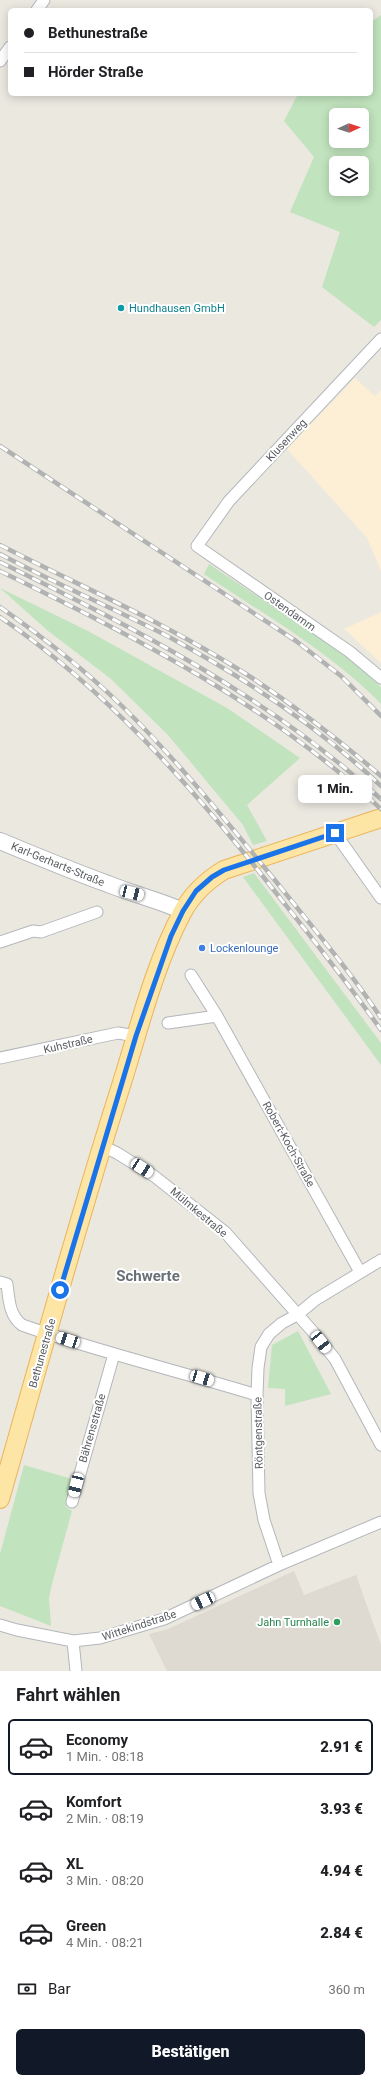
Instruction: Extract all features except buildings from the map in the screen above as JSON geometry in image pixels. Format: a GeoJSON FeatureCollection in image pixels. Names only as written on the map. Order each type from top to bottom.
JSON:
{"type":"FeatureCollection","features":[{"type":"Feature","properties":{"kind":"main road","name":"Bethunestraße"},"geometry":{"type":"LineString","coordinates":[[0,1499],[102,1146],[136,1036],[171,936],[183,911],[196,891],[212,877],[224,870],[381,818]]}},
{"type":"Feature","properties":{"kind":"main road","name":"Karl-Gerharts-Straße"},"geometry":{"type":"LineString","coordinates":[[0,841],[107,884],[156,899],[183,911]]}},
{"type":"Feature","properties":{"kind":"street"},"geometry":{"type":"LineString","coordinates":[[38,8],[44,0]]}},
{"type":"Feature","properties":{"kind":"street"},"geometry":{"type":"LineString","coordinates":[[0,61],[8,50]]}},
{"type":"Feature","properties":{"kind":"street","name":"Klusenweg"},"geometry":{"type":"LineString","coordinates":[[197,546],[229,501],[381,339]]}},
{"type":"Feature","properties":{"kind":"street","name":"Ostendamm"},"geometry":{"type":"LineString","coordinates":[[197,546],[350,652],[381,678]]}},
{"type":"Feature","properties":{"kind":"street"},"geometry":{"type":"LineString","coordinates":[[335,833],[381,898]]}},
{"type":"Feature","properties":{"kind":"street"},"geometry":{"type":"LineString","coordinates":[[0,942],[33,931],[41,932],[97,912]]}},
{"type":"Feature","properties":{"kind":"street","name":"Robert-Koch-Straße"},"geometry":{"type":"LineString","coordinates":[[191,975],[217,1016],[360,1272]]}},
{"type":"Feature","properties":{"kind":"street"},"geometry":{"type":"LineString","coordinates":[[168,1024],[217,1016]]}},
{"type":"Feature","properties":{"kind":"street","name":"Kuhstraße"},"geometry":{"type":"LineString","coordinates":[[0,1058],[118,1033],[136,1036]]}},
{"type":"Feature","properties":{"kind":"street","name":"Mülmkestraße"},"geometry":{"type":"LineString","coordinates":[[102,1146],[117,1153],[154,1176],[225,1232],[314,1333],[334,1359],[381,1445]]}},
{"type":"Feature","properties":{"kind":"street","name":"Röntgenstraße"},"geometry":{"type":"LineString","coordinates":[[280,1565],[264,1520],[259,1493],[257,1395],[258,1368],[261,1347],[269,1334],[282,1323],[297,1315],[315,1300],[381,1260]]}},
{"type":"Feature","properties":{"kind":"street"},"geometry":{"type":"LineString","coordinates":[[0,1282],[7,1284],[10,1306],[15,1320],[22,1325],[114,1354],[173,1369],[257,1395]]}},
{"type":"Feature","properties":{"kind":"street","name":"Bährensstraße"},"geometry":{"type":"LineString","coordinates":[[72,1502],[114,1354]]}},
{"type":"Feature","properties":{"kind":"street","name":"Wittekindstraße"},"geometry":{"type":"LineString","coordinates":[[0,1625],[73,1641],[100,1638],[164,1619],[280,1565],[381,1522]]}},
{"type":"Feature","properties":{"kind":"street"},"geometry":{"type":"LineString","coordinates":[[73,1641],[76,1671]]}},
{"type":"Feature","properties":{"kind":"shaded area"},"geometry":{"type":"Polygon","coordinates":[[[355,378],[375,396],[381,390],[381,571],[367,538],[287,449],[355,378]]]}},
{"type":"Feature","properties":{"kind":"shaded area"},"geometry":{"type":"Polygon","coordinates":[[[381,612],[381,663],[344,629],[381,612]]]}},
{"type":"Feature","properties":{"kind":"shaded area"},"geometry":{"type":"Polygon","coordinates":[[[294,1571],[304,1595],[356,1575],[381,1645],[381,1671],[167,1671],[149,1634],[168,1629],[294,1571]]]}},
{"type":"Feature","properties":{"kind":"green space"},"geometry":{"type":"Polygon","coordinates":[[[381,15],[381,320],[374,327],[322,287],[340,232],[290,212],[314,157],[284,121],[297,96],[373,96],[373,21],[381,15]]]}},
{"type":"Feature","properties":{"kind":"green space"},"geometry":{"type":"Polygon","coordinates":[[[209,564],[348,657],[381,687],[381,704],[362,685],[319,651],[204,574],[209,564]]]}},
{"type":"Feature","properties":{"kind":"green space"},"geometry":{"type":"Polygon","coordinates":[[[0,588],[88,631],[227,708],[300,758],[247,805],[267,841],[253,845],[243,825],[168,735],[111,679],[47,630],[0,588]]]}},
{"type":"Feature","properties":{"kind":"green space"},"geometry":{"type":"Polygon","coordinates":[[[254,873],[381,1043],[381,1065],[243,877],[254,873]]]}},
{"type":"Feature","properties":{"kind":"green space"},"geometry":{"type":"Polygon","coordinates":[[[298,1331],[331,1394],[285,1406],[285,1389],[268,1388],[272,1345],[298,1331]]]}},
{"type":"Feature","properties":{"kind":"green space"},"geometry":{"type":"Polygon","coordinates":[[[24,1465],[72,1479],[71,1491],[66,1507],[72,1511],[49,1598],[51,1626],[0,1606],[0,1554],[24,1465]]]}},
{"type":"Feature","properties":{"kind":"railway"},"geometry":{"type":"LineString","coordinates":[[0,446],[296,641],[341,676],[381,716]]}},
{"type":"Feature","properties":{"kind":"railway"},"geometry":{"type":"LineString","coordinates":[[0,545],[156,622],[246,674],[298,710],[349,749],[381,776]]}},
{"type":"Feature","properties":{"kind":"railway"},"geometry":{"type":"LineString","coordinates":[[0,554],[42,576],[171,638],[227,670],[281,705],[307,724],[357,764],[381,786]]}},
{"type":"Feature","properties":{"kind":"railway"},"geometry":{"type":"LineString","coordinates":[[0,562],[151,639],[246,696],[337,762],[381,799]]}},
{"type":"Feature","properties":{"kind":"railway"},"geometry":{"type":"LineString","coordinates":[[0,571],[101,621],[151,648],[247,705],[294,737],[381,809]]}},
{"type":"Feature","properties":{"kind":"railway"},"geometry":{"type":"LineString","coordinates":[[0,607],[48,642],[78,667],[122,706],[163,748],[278,884],[344,967],[381,1018]]}},
{"type":"Feature","properties":{"kind":"railway"},"geometry":{"type":"LineString","coordinates":[[0,617],[39,645],[76,675],[145,740],[209,811],[239,847],[340,974],[381,1030]]}},
{"type":"Feature","properties":{"kind":"place","name":"Hundhausen GmbH"},"geometry":{"type":"Point","coordinates":[121,308]}},
{"type":"Feature","properties":{"kind":"place","name":"Lockenlounge"},"geometry":{"type":"Point","coordinates":[202,948]}},
{"type":"Feature","properties":{"kind":"place","name":"Jahn Turnhalle"},"geometry":{"type":"Point","coordinates":[337,1622]}},
{"type":"Feature","properties":{"kind":"district","name":"Schwerte"},"geometry":{"type":"Point","coordinates":[148,1276]}},
{"type":"Feature","properties":{"kind":"route"},"geometry":{"type":"LineString","coordinates":[[60,1290],[136,1036],[171,936],[183,911],[196,891],[212,877],[224,870],[262,856],[335,833]]}}]}
